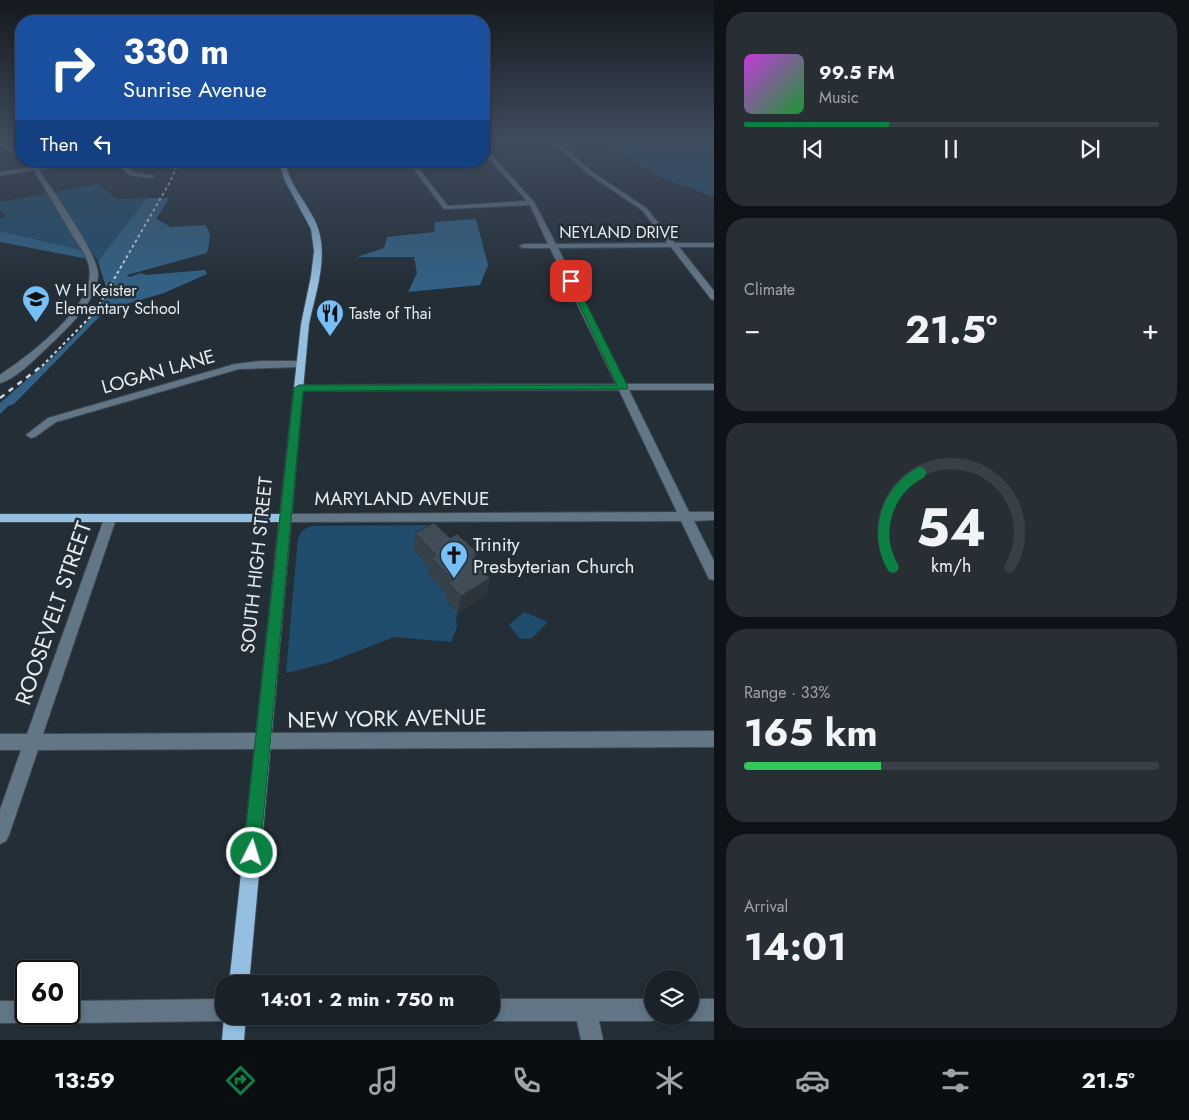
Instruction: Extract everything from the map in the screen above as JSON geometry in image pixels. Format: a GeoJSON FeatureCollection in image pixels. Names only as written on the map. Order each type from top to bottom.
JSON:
{"type":"FeatureCollection","features":[{"type":"Feature","properties":{"kind":"main road","name":"SOUTH HIGH STREET"},"geometry":{"type":"LineString","coordinates":[[240,975],[305,324],[318,249],[316,231],[309,215],[292,189]]}},
{"type":"Feature","properties":{"kind":"main road","name":"MARYLAND AVENUE"},"geometry":{"type":"LineString","coordinates":[[0,518],[285,518]]}},
{"type":"Feature","properties":{"kind":"main road"},"geometry":{"type":"LineString","coordinates":[[233,1040],[234,1025]]}},
{"type":"Feature","properties":{"kind":"street"},"geometry":{"type":"LineString","coordinates":[[0,380],[34,354],[58,332],[86,298],[94,276],[91,259],[47,189]]}},
{"type":"Feature","properties":{"kind":"street"},"geometry":{"type":"LineString","coordinates":[[431,189],[446,208],[532,203]]}},
{"type":"Feature","properties":{"kind":"street"},"geometry":{"type":"LineString","coordinates":[[519,189],[532,203],[554,246],[714,574]]}},
{"type":"Feature","properties":{"kind":"street"},"geometry":{"type":"LineString","coordinates":[[614,189],[644,209],[714,297]]}},
{"type":"Feature","properties":{"kind":"street","name":"NEYLAND DRIVE"},"geometry":{"type":"LineString","coordinates":[[523,246],[714,245]]}},
{"type":"Feature","properties":{"kind":"street"},"geometry":{"type":"LineString","coordinates":[[702,281],[714,281]]}},
{"type":"Feature","properties":{"kind":"street","name":"LOGAN LANE"},"geometry":{"type":"LineString","coordinates":[[31,435],[42,425],[52,420],[238,366],[301,364]]}},
{"type":"Feature","properties":{"kind":"street"},"geometry":{"type":"LineString","coordinates":[[299,388],[714,387]]}},
{"type":"Feature","properties":{"kind":"street","name":"MARYLAND AVENUE"},"geometry":{"type":"LineString","coordinates":[[285,518],[714,516]]}},
{"type":"Feature","properties":{"kind":"street","name":"ROOSEVELT STREET"},"geometry":{"type":"LineString","coordinates":[[0,835],[110,518]]}},
{"type":"Feature","properties":{"kind":"street","name":"NEW YORK AVENUE"},"geometry":{"type":"LineString","coordinates":[[0,742],[714,739]]}},
{"type":"Feature","properties":{"kind":"street"},"geometry":{"type":"LineString","coordinates":[[80,1012],[215,1010]]}},
{"type":"Feature","properties":{"kind":"street"},"geometry":{"type":"LineString","coordinates":[[500,1010],[644,1010]]}},
{"type":"Feature","properties":{"kind":"street"},"geometry":{"type":"LineString","coordinates":[[586,1010],[592,1040]]}},
{"type":"Feature","properties":{"kind":"street"},"geometry":{"type":"LineString","coordinates":[[699,1010],[714,1010]]}},
{"type":"Feature","properties":{"kind":"street"},"geometry":{"type":"LineString","coordinates":[[0,1012],[15,1012]]}},
{"type":"Feature","properties":{"kind":"shaded area"},"geometry":{"type":"Polygon","coordinates":[[[73,189],[104,189],[117,199],[147,198],[98,261],[58,204],[86,251],[0,231],[0,218],[6,217],[0,211],[0,202],[73,189]]]}},
{"type":"Feature","properties":{"kind":"shaded area"},"geometry":{"type":"Polygon","coordinates":[[[691,189],[714,189],[714,197],[691,189]]]}},
{"type":"Feature","properties":{"kind":"shaded area"},"geometry":{"type":"Polygon","coordinates":[[[147,198],[169,198],[156,219],[171,227],[205,225],[210,235],[207,253],[127,275],[130,277],[141,273],[146,275],[205,270],[207,274],[164,293],[106,310],[14,404],[8,406],[0,414],[0,403],[72,339],[108,294],[98,261],[147,198]]]}},
{"type":"Feature","properties":{"kind":"shaded area"},"geometry":{"type":"Polygon","coordinates":[[[476,219],[488,265],[480,285],[408,292],[417,273],[414,257],[357,257],[384,248],[387,237],[434,232],[435,222],[476,219]]]}},
{"type":"Feature","properties":{"kind":"shaded area"},"geometry":{"type":"Polygon","coordinates":[[[0,231],[86,251],[88,259],[0,242],[0,231]]]}},
{"type":"Feature","properties":{"kind":"shaded area"},"geometry":{"type":"Polygon","coordinates":[[[427,525],[454,552],[448,585],[442,589],[450,598],[446,601],[458,613],[456,619],[457,627],[451,642],[394,637],[327,663],[286,673],[297,545],[302,531],[313,526],[427,525]]]}},
{"type":"Feature","properties":{"kind":"shaded area"},"geometry":{"type":"Polygon","coordinates":[[[524,612],[548,622],[532,638],[520,639],[509,625],[524,612]]]}},
{"type":"Feature","properties":{"kind":"building"},"geometry":{"type":"Polygon","coordinates":[[[434,523],[450,538],[457,534],[477,552],[473,555],[485,566],[480,569],[490,578],[461,596],[448,583],[453,580],[431,558],[436,555],[415,533],[434,523]]]}},
{"type":"Feature","properties":{"kind":"railway"},"geometry":{"type":"LineString","coordinates":[[43,365],[95,312],[166,189]]}},
{"type":"Feature","properties":{"kind":"railway"},"geometry":{"type":"LineString","coordinates":[[0,398],[43,365]]}},
{"type":"Feature","properties":{"kind":"place","name":"W H Keister Elementary School"},"geometry":{"type":"Point","coordinates":[36,323]}},
{"type":"Feature","properties":{"kind":"place","name":"Taste of Thai"},"geometry":{"type":"Point","coordinates":[330,337]}},
{"type":"Feature","properties":{"kind":"place","name":"Trinity Presbyterian Church"},"geometry":{"type":"Point","coordinates":[454,579]}},
{"type":"Feature","properties":{"kind":"route"},"geometry":{"type":"LineString","coordinates":[[252,853],[299,388],[623,387],[571,281]]}}]}
